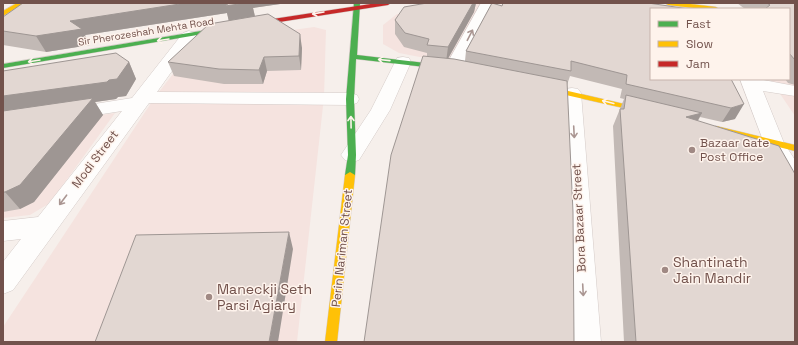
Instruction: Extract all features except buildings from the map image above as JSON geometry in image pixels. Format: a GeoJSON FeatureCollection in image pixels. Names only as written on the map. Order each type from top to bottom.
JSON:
{"type":"FeatureCollection","features":[{"type":"Feature","properties":{"kind":"street"},"geometry":{"type":"LineString","coordinates":[[3,14],[21,3]]}},
{"type":"Feature","properties":{"kind":"street","name":"Sir Pherozeshah Mehta Road"},"geometry":{"type":"LineString","coordinates":[[3,66],[188,36],[357,5],[388,3]]}},
{"type":"Feature","properties":{"kind":"street"},"geometry":{"type":"LineString","coordinates":[[354,57],[457,69],[476,23],[488,3]]}},
{"type":"Feature","properties":{"kind":"street"},"geometry":{"type":"LineString","coordinates":[[668,3],[711,8]]}},
{"type":"Feature","properties":{"kind":"street","name":"Perin Nariman Street"},"geometry":{"type":"LineString","coordinates":[[331,342],[352,155],[350,99],[357,5]]}},
{"type":"Feature","properties":{"kind":"street","name":"Modi Street"},"geometry":{"type":"LineString","coordinates":[[3,282],[188,36]]}},
{"type":"Feature","properties":{"kind":"street","name":"Perin Nariman Street"},"geometry":{"type":"LineString","coordinates":[[352,155],[381,114],[403,62]]}},
{"type":"Feature","properties":{"kind":"street"},"geometry":{"type":"LineString","coordinates":[[751,81],[795,91]]}},
{"type":"Feature","properties":{"kind":"street"},"geometry":{"type":"LineString","coordinates":[[751,81],[774,143],[795,178]]}},
{"type":"Feature","properties":{"kind":"street"},"geometry":{"type":"LineString","coordinates":[[527,84],[572,93],[662,115]]}},
{"type":"Feature","properties":{"kind":"street","name":"Bora Bazaar Street"},"geometry":{"type":"LineString","coordinates":[[572,93],[586,342]]}},
{"type":"Feature","properties":{"kind":"street"},"geometry":{"type":"LineString","coordinates":[[56,114],[139,100],[350,99]]}},
{"type":"Feature","properties":{"kind":"street"},"geometry":{"type":"LineString","coordinates":[[707,126],[795,148]]}},
{"type":"Feature","properties":{"kind":"street"},"geometry":{"type":"LineString","coordinates":[[3,231],[44,226]]}},
{"type":"Feature","properties":{"kind":"shaded area"},"geometry":{"type":"Polygon","coordinates":[[[461,3],[480,3],[485,6],[451,63],[399,53],[383,44],[383,25],[397,14],[461,3]]]}},
{"type":"Feature","properties":{"kind":"shaded area"},"geometry":{"type":"Polygon","coordinates":[[[314,27],[326,30],[324,97],[297,342],[3,342],[3,327],[155,97],[194,47],[222,40],[314,27]]]}},
{"type":"Feature","properties":{"kind":"shaded area"},"geometry":{"type":"Polygon","coordinates":[[[795,27],[795,116],[771,80],[790,80],[795,27]]]}},
{"type":"Feature","properties":{"kind":"shaded area"},"geometry":{"type":"Polygon","coordinates":[[[115,113],[50,203],[30,215],[3,218],[3,129],[115,113]]]}},
{"type":"Feature","properties":{"kind":"traffic: fast"},"geometry":{"type":"LineString","coordinates":[[350,175],[352,155],[350,99],[357,3]]}},
{"type":"Feature","properties":{"kind":"traffic: fast"},"geometry":{"type":"LineString","coordinates":[[3,66],[260,23]]}},
{"type":"Feature","properties":{"kind":"traffic: fast"},"geometry":{"type":"LineString","coordinates":[[354,57],[451,68]]}},
{"type":"Feature","properties":{"kind":"traffic: slow"},"geometry":{"type":"LineString","coordinates":[[3,14],[21,3]]}},
{"type":"Feature","properties":{"kind":"traffic: slow"},"geometry":{"type":"LineString","coordinates":[[668,3],[708,8]]}},
{"type":"Feature","properties":{"kind":"traffic: slow"},"geometry":{"type":"LineString","coordinates":[[538,86],[650,112]]}},
{"type":"Feature","properties":{"kind":"traffic: slow"},"geometry":{"type":"LineString","coordinates":[[716,129],[795,148]]}},
{"type":"Feature","properties":{"kind":"traffic: slow"},"geometry":{"type":"LineString","coordinates":[[331,342],[350,175]]}},
{"type":"Feature","properties":{"kind":"traffic: jam"},"geometry":{"type":"LineString","coordinates":[[260,23],[388,3]]}},
{"type":"Feature","properties":{"kind":"place","name":"Bazaar Gate Post Office"},"geometry":{"type":"Point","coordinates":[692,150]}},
{"type":"Feature","properties":{"kind":"place","name":"Shantinath Jain Mandir"},"geometry":{"type":"Point","coordinates":[665,270]}},
{"type":"Feature","properties":{"kind":"place","name":"Maneckji Seth Parsi Agiary"},"geometry":{"type":"Point","coordinates":[209,297]}}]}
